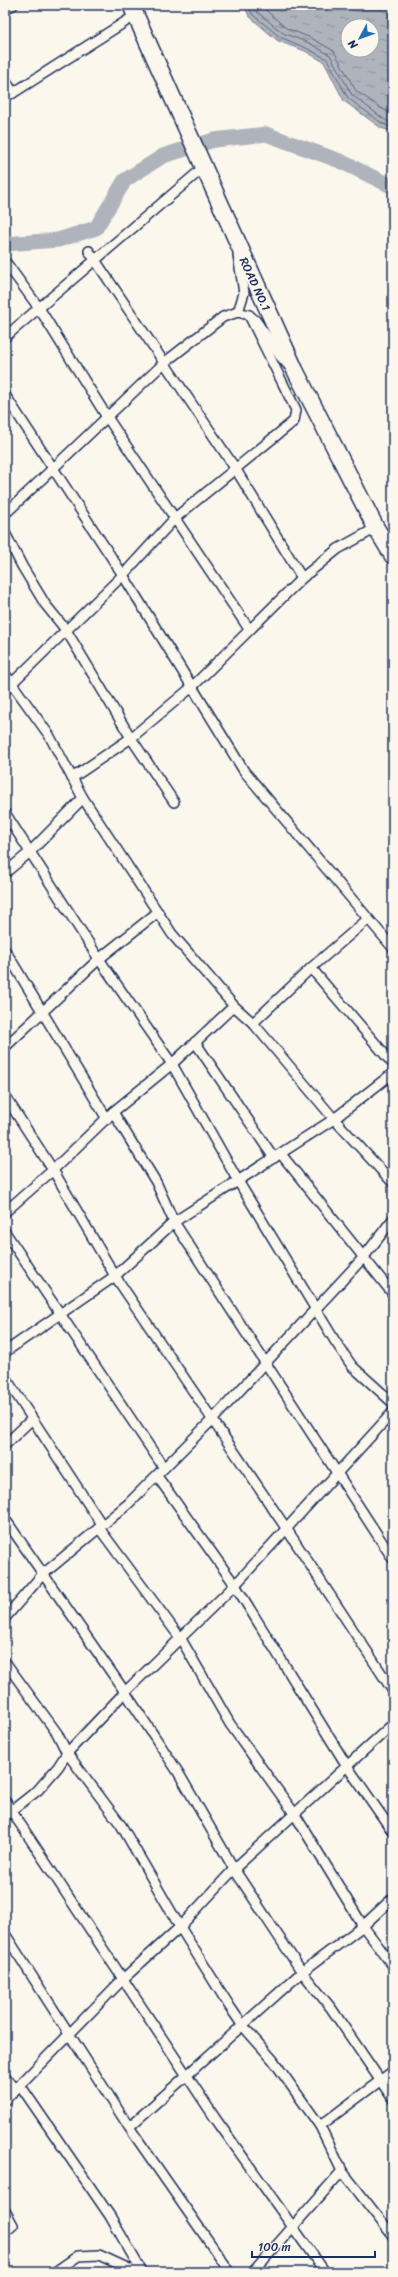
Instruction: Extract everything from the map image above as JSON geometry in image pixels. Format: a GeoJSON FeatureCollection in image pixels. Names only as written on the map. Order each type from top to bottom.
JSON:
{"type":"FeatureCollection","features":[{"type":"Feature","properties":{"kind":"highway","name":"ROAD NO.1"},"geometry":{"type":"LineString","coordinates":[[134,10],[236,242],[295,370],[376,528],[393,556]]}},
{"type":"Feature","properties":{"kind":"street"},"geometry":{"type":"LineString","coordinates":[[5,10],[13,5]]}},
{"type":"Feature","properties":{"kind":"street"},"geometry":{"type":"LineString","coordinates":[[5,79],[9,94],[134,10]]}},
{"type":"Feature","properties":{"kind":"street"},"geometry":{"type":"LineString","coordinates":[[5,337],[96,261],[203,168]]}},
{"type":"Feature","properties":{"kind":"street"},"geometry":{"type":"LineString","coordinates":[[236,242],[244,293],[238,312]]}},
{"type":"Feature","properties":{"kind":"street"},"geometry":{"type":"LineString","coordinates":[[89,251],[235,468],[302,578]]}},
{"type":"Feature","properties":{"kind":"street"},"geometry":{"type":"LineString","coordinates":[[7,264],[39,308],[107,417],[249,629]]}},
{"type":"Feature","properties":{"kind":"street"},"geometry":{"type":"LineString","coordinates":[[5,514],[164,363],[222,317],[238,312],[249,315],[256,320],[280,356],[295,370]]}},
{"type":"Feature","properties":{"kind":"street"},"geometry":{"type":"LineString","coordinates":[[8,687],[123,576],[175,518],[294,421],[296,410],[249,315]]}},
{"type":"Feature","properties":{"kind":"street"},"geometry":{"type":"LineString","coordinates":[[5,395],[123,576],[244,771],[393,948]]}},
{"type":"Feature","properties":{"kind":"street"},"geometry":{"type":"LineString","coordinates":[[72,778],[131,738],[192,687],[302,578],[338,549],[376,528]]}},
{"type":"Feature","properties":{"kind":"street"},"geometry":{"type":"LineString","coordinates":[[5,533],[22,566],[45,604],[66,630],[131,738],[174,802]]}},
{"type":"Feature","properties":{"kind":"street"},"geometry":{"type":"LineString","coordinates":[[5,674],[8,687],[49,735],[83,798],[172,934],[234,1006],[253,1023],[334,1119],[393,1183]]}},
{"type":"Feature","properties":{"kind":"street"},"geometry":{"type":"LineString","coordinates":[[5,873],[30,852],[83,798]]}},
{"type":"Feature","properties":{"kind":"street"},"geometry":{"type":"LineString","coordinates":[[5,813],[99,959],[172,1064],[238,1181],[352,1366],[393,1403]]}},
{"type":"Feature","properties":{"kind":"street"},"geometry":{"type":"LineString","coordinates":[[5,1047],[99,959],[158,912]]}},
{"type":"Feature","properties":{"kind":"street"},"geometry":{"type":"LineString","coordinates":[[253,1023],[311,968],[368,919]]}},
{"type":"Feature","properties":{"kind":"street"},"geometry":{"type":"LineString","coordinates":[[5,950],[107,1119]]}},
{"type":"Feature","properties":{"kind":"street"},"geometry":{"type":"LineString","coordinates":[[311,968],[393,1064]]}},
{"type":"Feature","properties":{"kind":"street"},"geometry":{"type":"LineString","coordinates":[[5,1212],[53,1170],[113,1112],[172,1064],[234,1006]]}},
{"type":"Feature","properties":{"kind":"street"},"geometry":{"type":"LineString","coordinates":[[195,1042],[278,1156],[393,1294]]}},
{"type":"Feature","properties":{"kind":"street"},"geometry":{"type":"LineString","coordinates":[[5,1352],[115,1276],[174,1222],[334,1119],[393,1073]]}},
{"type":"Feature","properties":{"kind":"street"},"geometry":{"type":"LineString","coordinates":[[5,1096],[53,1170],[115,1276],[286,1528],[393,1691]]}},
{"type":"Feature","properties":{"kind":"street"},"geometry":{"type":"LineString","coordinates":[[113,1112],[156,1182],[174,1222],[265,1363],[338,1472],[393,1559]]}},
{"type":"Feature","properties":{"kind":"street"},"geometry":{"type":"LineString","coordinates":[[5,1618],[42,1575],[101,1526],[157,1476],[212,1420],[362,1258],[393,1219]]}},
{"type":"Feature","properties":{"kind":"street"},"geometry":{"type":"LineString","coordinates":[[5,1232],[164,1468]]}},
{"type":"Feature","properties":{"kind":"street"},"geometry":{"type":"LineString","coordinates":[[5,1377],[101,1526],[181,1639],[230,1724],[294,1813],[363,1926],[393,1966]]}},
{"type":"Feature","properties":{"kind":"street"},"geometry":{"type":"LineString","coordinates":[[8,1814],[38,1790],[58,1767],[67,1753],[125,1692],[235,1585],[393,1412]]}},
{"type":"Feature","properties":{"kind":"street"},"geometry":{"type":"LineString","coordinates":[[5,1445],[32,1419]]}},
{"type":"Feature","properties":{"kind":"street"},"geometry":{"type":"LineString","coordinates":[[157,1476],[235,1585],[347,1766],[393,1832]]}},
{"type":"Feature","properties":{"kind":"street"},"geometry":{"type":"LineString","coordinates":[[5,1520],[125,1692],[178,1772],[234,1869],[302,1972],[331,2008],[393,2099]]}},
{"type":"Feature","properties":{"kind":"street"},"geometry":{"type":"LineString","coordinates":[[5,1662],[57,1733],[67,1753],[121,1825],[180,1927],[243,2026],[273,2060],[320,2126],[342,2171],[393,2236]]}},
{"type":"Feature","properties":{"kind":"street"},"geometry":{"type":"LineString","coordinates":[[5,2100],[123,1979],[180,1927],[234,1869],[393,1724]]}},
{"type":"Feature","properties":{"kind":"street"},"geometry":{"type":"LineString","coordinates":[[5,1801],[8,1814],[61,1883],[75,1908],[188,2075],[215,2118],[324,2272]]}},
{"type":"Feature","properties":{"kind":"street"},"geometry":{"type":"LineString","coordinates":[[129,2127],[302,1972],[363,1926],[393,1898]]}},
{"type":"Feature","properties":{"kind":"street"},"geometry":{"type":"LineString","coordinates":[[5,1934],[129,2127],[230,2272]]}},
{"type":"Feature","properties":{"kind":"street"},"geometry":{"type":"LineString","coordinates":[[320,2126],[382,2082],[393,2071]]}},
{"type":"Feature","properties":{"kind":"street"},"geometry":{"type":"LineString","coordinates":[[5,2078],[18,2087],[110,2216],[142,2272]]}},
{"type":"Feature","properties":{"kind":"street"},"geometry":{"type":"LineString","coordinates":[[254,2272],[342,2171]]}},
{"type":"Feature","properties":{"kind":"street"},"geometry":{"type":"LineString","coordinates":[[5,2211],[13,2225],[5,2232]]}},
{"type":"Feature","properties":{"kind":"street"},"geometry":{"type":"LineString","coordinates":[[55,2272],[78,2256],[99,2255],[136,2272]]}},
{"type":"Feature","properties":{"kind":"water"},"geometry":{"type":"Polygon","coordinates":[[[244,5],[393,5],[393,132],[381,128],[344,101],[324,62],[305,51],[278,41],[249,16],[244,5]]]}},
{"type":"Feature","properties":{"kind":"waterway"},"geometry":{"type":"LineString","coordinates":[[5,244],[58,240],[96,228],[125,180],[163,156],[214,140],[266,134],[340,161],[389,185],[393,185]]}}]}
